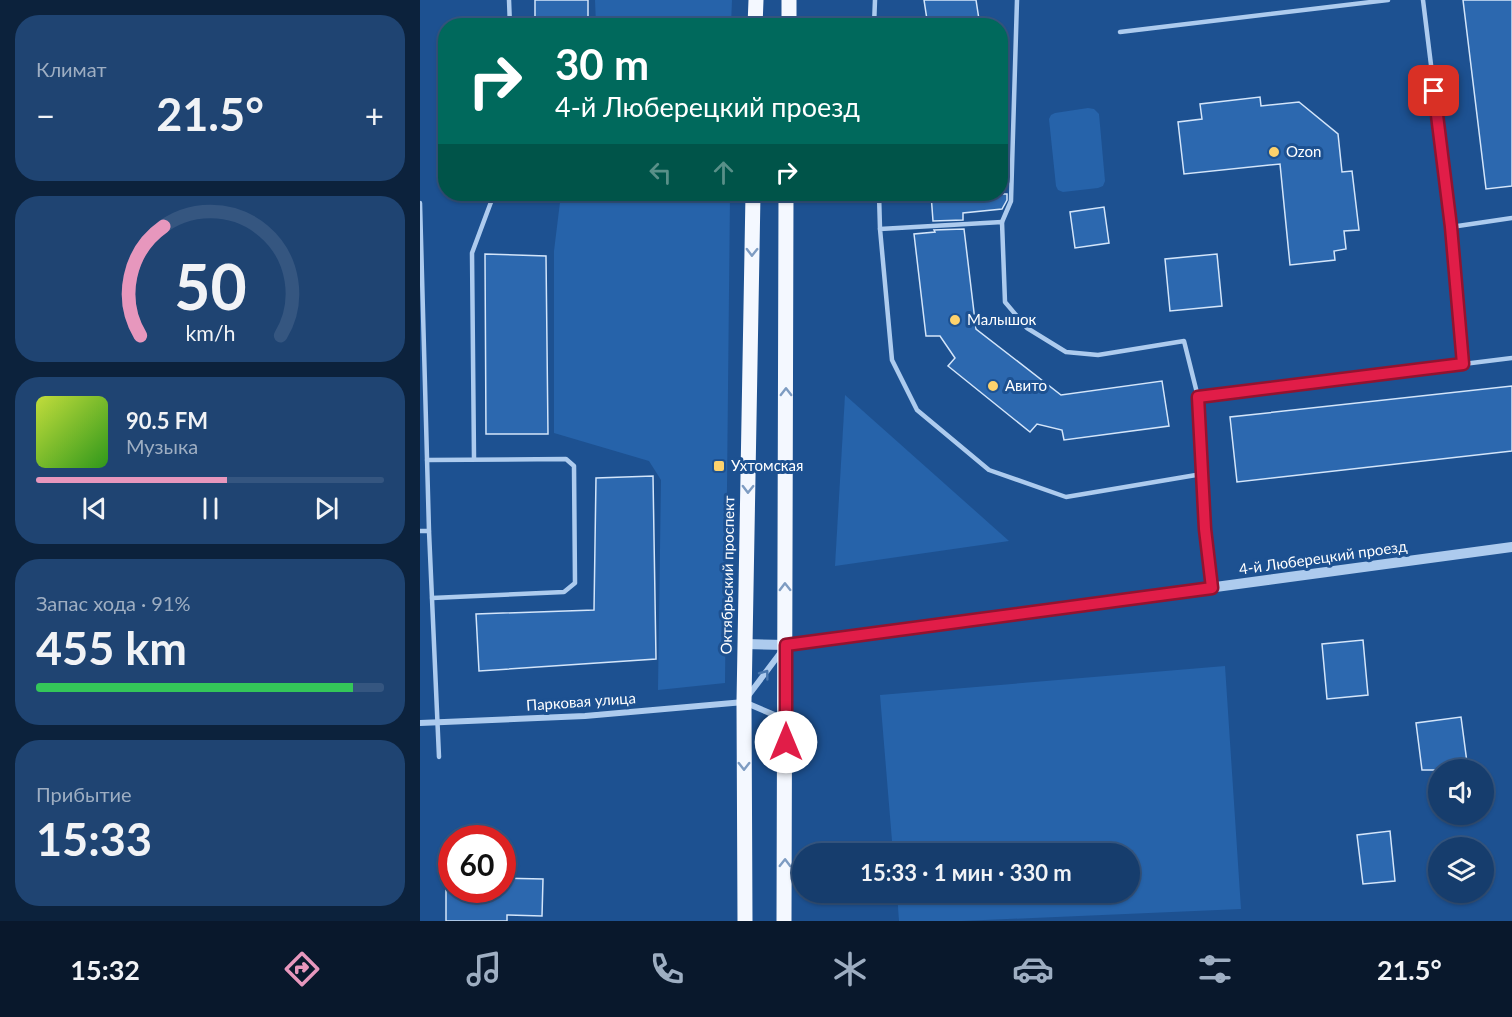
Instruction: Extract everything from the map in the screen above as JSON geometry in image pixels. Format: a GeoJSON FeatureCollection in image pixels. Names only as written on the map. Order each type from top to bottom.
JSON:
{"type":"FeatureCollection","features":[{"type":"Feature","properties":{"kind":"main road"},"geometry":{"type":"LineString","coordinates":[[755,18],[756,0]]}},
{"type":"Feature","properties":{"kind":"main road"},"geometry":{"type":"LineString","coordinates":[[789,0],[789,18]]}},
{"type":"Feature","properties":{"kind":"main road","name":"Октябрьский проспект"},"geometry":{"type":"LineString","coordinates":[[745,921],[744,702],[753,201]]}},
{"type":"Feature","properties":{"kind":"main road"},"geometry":{"type":"LineString","coordinates":[[784,921],[786,201]]}},
{"type":"Feature","properties":{"kind":"street","name":"4-й Люберецкий проезд"},"geometry":{"type":"LineString","coordinates":[[745,644],[786,645],[1512,547]]}},
{"type":"Feature","properties":{"kind":"street"},"geometry":{"type":"LineString","coordinates":[[786,645],[744,702],[786,720]]}},
{"type":"Feature","properties":{"kind":"street","name":"Парковая улица"},"geometry":{"type":"LineString","coordinates":[[420,723],[585,716],[744,702]]}},
{"type":"Feature","properties":{"kind":"lane"},"geometry":{"type":"LineString","coordinates":[[509,0],[510,18]]}},
{"type":"Feature","properties":{"kind":"lane"},"geometry":{"type":"LineString","coordinates":[[874,18],[875,0]]}},
{"type":"Feature","properties":{"kind":"lane"},"geometry":{"type":"LineString","coordinates":[[1017,0],[1011,201],[1002,222],[1005,302],[1027,328],[1066,352],[1098,355],[1184,340],[1198,397],[1205,529],[1212,588]]}},
{"type":"Feature","properties":{"kind":"lane"},"geometry":{"type":"LineString","coordinates":[[1120,32],[1388,0]]}},
{"type":"Feature","properties":{"kind":"lane"},"geometry":{"type":"LineString","coordinates":[[1423,0],[1451,227],[1463,364]]}},
{"type":"Feature","properties":{"kind":"lane"},"geometry":{"type":"LineString","coordinates":[[474,458],[472,254],[491,201]]}},
{"type":"Feature","properties":{"kind":"lane"},"geometry":{"type":"LineString","coordinates":[[879,201],[892,360],[917,410],[989,470],[1066,497],[1202,474]]}},
{"type":"Feature","properties":{"kind":"lane"},"geometry":{"type":"LineString","coordinates":[[420,203],[429,531],[439,757]]}},
{"type":"Feature","properties":{"kind":"lane"},"geometry":{"type":"LineString","coordinates":[[1451,227],[1512,218]]}},
{"type":"Feature","properties":{"kind":"lane"},"geometry":{"type":"LineString","coordinates":[[880,229],[1002,222]]}},
{"type":"Feature","properties":{"kind":"lane"},"geometry":{"type":"LineString","coordinates":[[1198,397],[1512,358]]}},
{"type":"Feature","properties":{"kind":"lane"},"geometry":{"type":"LineString","coordinates":[[427,460],[566,459],[574,466],[575,583],[564,592],[432,598]]}},
{"type":"Feature","properties":{"kind":"lane"},"geometry":{"type":"LineString","coordinates":[[420,531],[429,531]]}},
{"type":"Feature","properties":{"kind":"shaded area"},"geometry":{"type":"Polygon","coordinates":[[[595,0],[732,0],[731,18],[596,18],[595,0]]]}},
{"type":"Feature","properties":{"kind":"shaded area"},"geometry":{"type":"Polygon","coordinates":[[[1094,109],[1099,114],[1105,181],[1103,186],[1098,188],[1063,192],[1056,186],[1049,119],[1055,113],[1094,109]]]}},
{"type":"Feature","properties":{"kind":"shaded area"},"geometry":{"type":"Polygon","coordinates":[[[560,201],[730,201],[725,683],[658,690],[661,480],[649,461],[554,433],[554,251],[560,201]]]}},
{"type":"Feature","properties":{"kind":"shaded area"},"geometry":{"type":"Polygon","coordinates":[[[845,395],[1009,541],[835,566],[845,395]]]}},
{"type":"Feature","properties":{"kind":"shaded area"},"geometry":{"type":"Polygon","coordinates":[[[1225,666],[1241,909],[962,921],[899,921],[898,903],[1140,903],[1140,843],[892,843],[880,695],[1225,666]]]}},
{"type":"Feature","properties":{"kind":"building"},"geometry":{"type":"Polygon","coordinates":[[[535,0],[588,0],[588,18],[535,18],[535,0]]]}},
{"type":"Feature","properties":{"kind":"building"},"geometry":{"type":"Polygon","coordinates":[[[924,0],[976,0],[979,18],[927,18],[924,0]]]}},
{"type":"Feature","properties":{"kind":"building"},"geometry":{"type":"Polygon","coordinates":[[[1463,0],[1512,0],[1512,186],[1486,189],[1463,0]]]}},
{"type":"Feature","properties":{"kind":"building"},"geometry":{"type":"Polygon","coordinates":[[[1260,97],[1261,106],[1299,102],[1338,134],[1342,172],[1352,171],[1359,230],[1344,231],[1346,249],[1334,251],[1335,260],[1290,265],[1280,164],[1184,174],[1178,122],[1202,119],[1200,104],[1260,97]]]}},
{"type":"Feature","properties":{"kind":"building"},"geometry":{"type":"Polygon","coordinates":[[[932,201],[1006,201],[1002,209],[963,213],[963,220],[933,221],[932,201]]]}},
{"type":"Feature","properties":{"kind":"building"},"geometry":{"type":"Polygon","coordinates":[[[1104,207],[1109,243],[1075,248],[1070,212],[1104,207]]]}},
{"type":"Feature","properties":{"kind":"building"},"geometry":{"type":"Polygon","coordinates":[[[964,229],[976,329],[1061,395],[1162,381],[1169,426],[1064,440],[1062,430],[1037,424],[1030,432],[948,366],[955,358],[940,336],[926,336],[914,234],[935,232],[934,230],[964,229]]]}},
{"type":"Feature","properties":{"kind":"building"},"geometry":{"type":"Polygon","coordinates":[[[485,254],[546,256],[548,434],[486,434],[485,254]]]}},
{"type":"Feature","properties":{"kind":"building"},"geometry":{"type":"Polygon","coordinates":[[[1217,254],[1222,306],[1170,311],[1165,259],[1217,254]]]}},
{"type":"Feature","properties":{"kind":"building"},"geometry":{"type":"Polygon","coordinates":[[[1512,386],[1512,451],[1237,482],[1230,417],[1512,386]]]}},
{"type":"Feature","properties":{"kind":"building"},"geometry":{"type":"Polygon","coordinates":[[[653,476],[656,659],[479,671],[476,614],[594,610],[596,478],[653,476]]]}},
{"type":"Feature","properties":{"kind":"building"},"geometry":{"type":"Polygon","coordinates":[[[1363,640],[1368,695],[1327,699],[1322,644],[1363,640]]]}},
{"type":"Feature","properties":{"kind":"building"},"geometry":{"type":"Polygon","coordinates":[[[1461,717],[1467,759],[1428,759],[1428,770],[1422,770],[1416,723],[1461,717]]]}},
{"type":"Feature","properties":{"kind":"building"},"geometry":{"type":"Polygon","coordinates":[[[1390,831],[1395,881],[1363,884],[1357,835],[1390,831]]]}},
{"type":"Feature","properties":{"kind":"building"},"geometry":{"type":"Polygon","coordinates":[[[516,878],[543,879],[542,916],[507,915],[507,921],[446,921],[446,903],[516,903],[516,878]]]}},
{"type":"Feature","properties":{"kind":"place","name":"Ozon"},"geometry":{"type":"Point","coordinates":[1274,152]}},
{"type":"Feature","properties":{"kind":"place","name":"Малышок"},"geometry":{"type":"Point","coordinates":[955,320]}},
{"type":"Feature","properties":{"kind":"place","name":"Авито"},"geometry":{"type":"Point","coordinates":[993,386]}},
{"type":"Feature","properties":{"kind":"place","name":"Ухтомская"},"geometry":{"type":"Point","coordinates":[719,466]}},
{"type":"Feature","properties":{"kind":"route"},"geometry":{"type":"LineString","coordinates":[[786,742],[786,645],[1212,588],[1205,529],[1198,397],[1463,364],[1451,227],[1434,91]]}}]}
